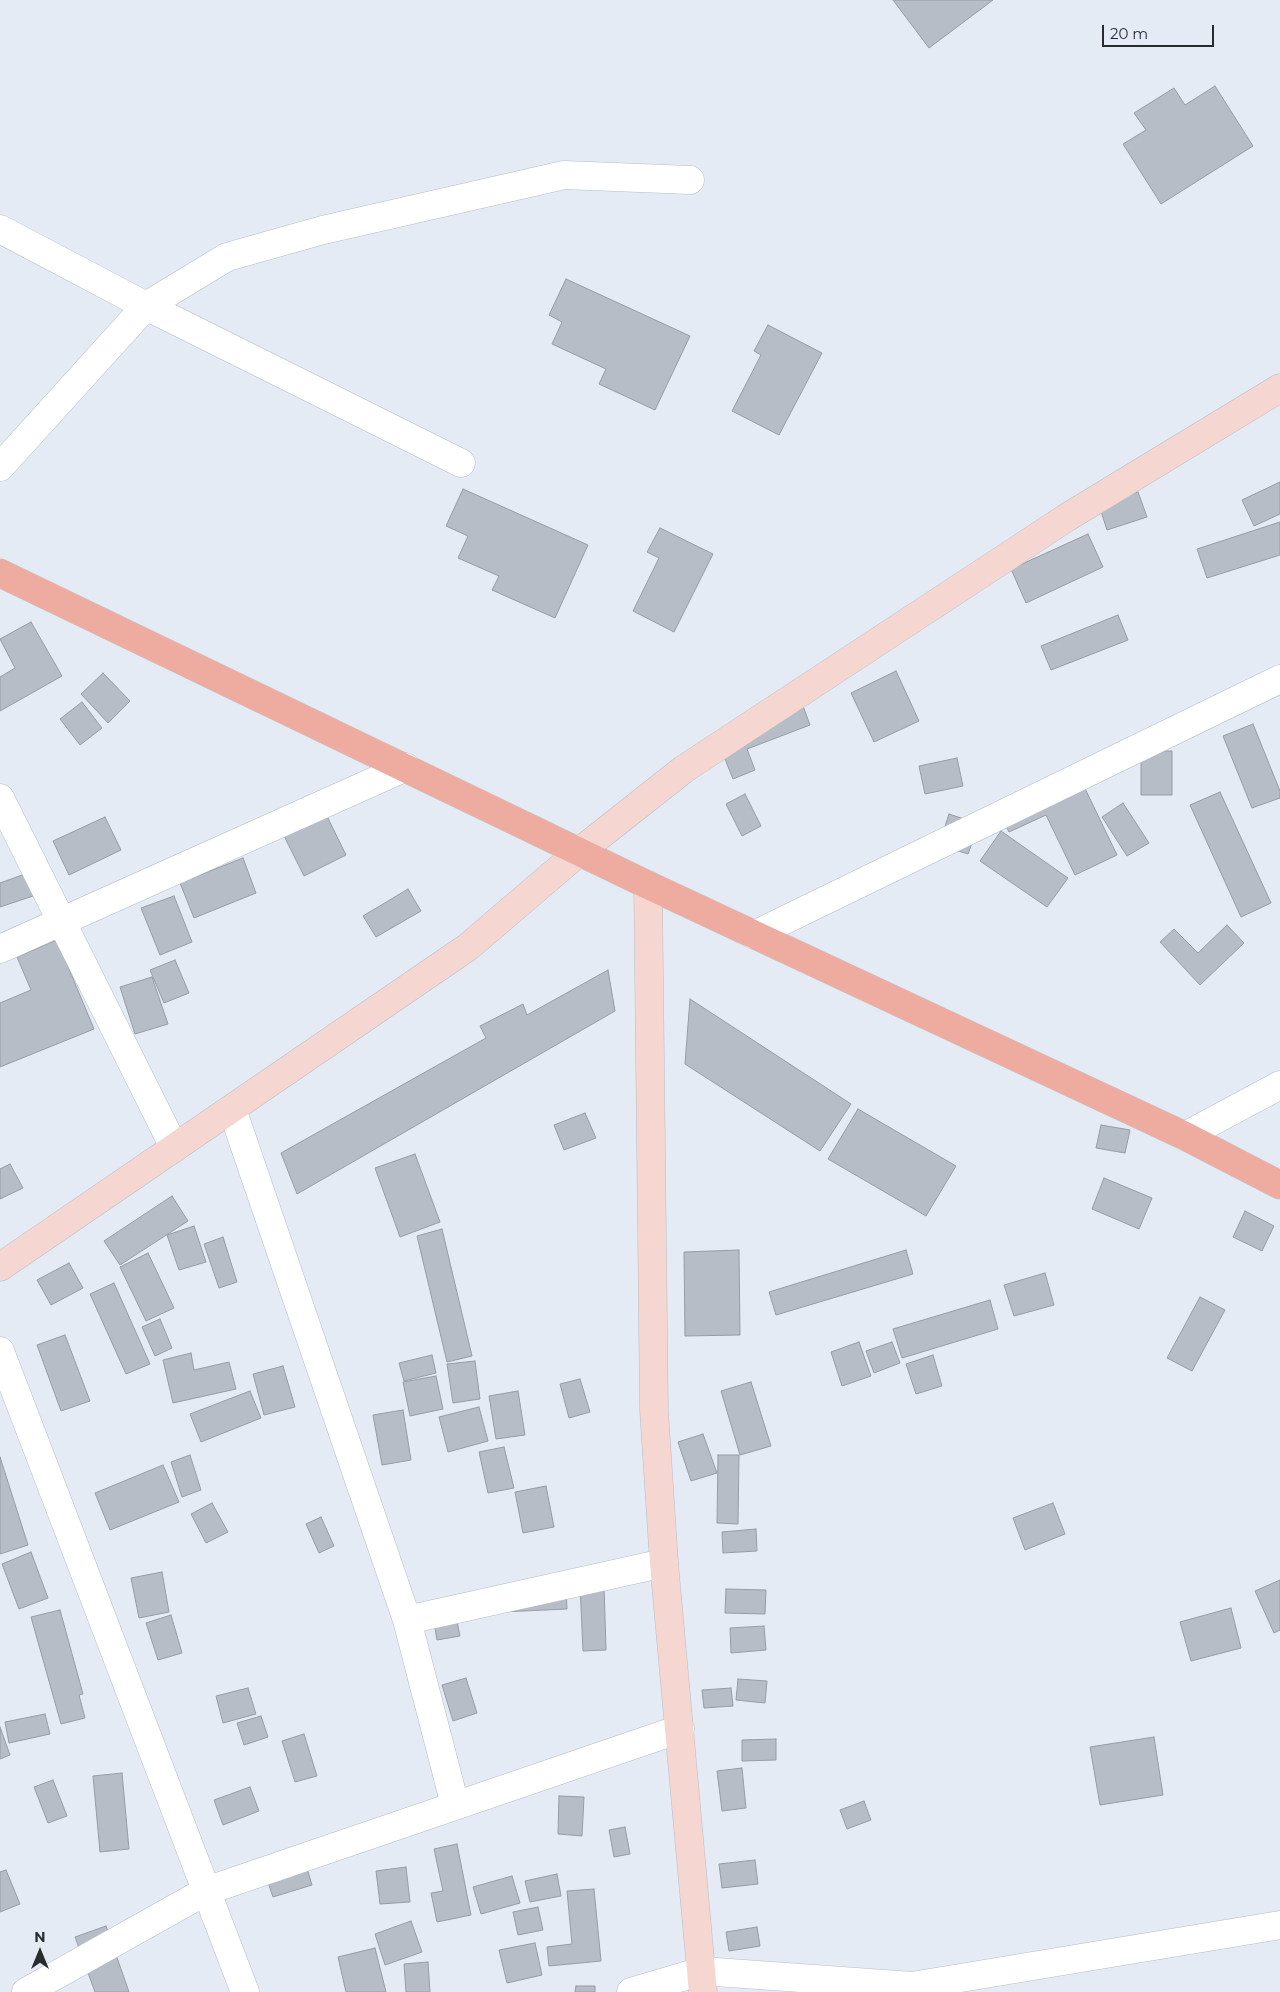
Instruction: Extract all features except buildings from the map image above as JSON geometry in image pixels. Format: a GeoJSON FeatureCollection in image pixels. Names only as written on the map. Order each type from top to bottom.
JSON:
{"type":"FeatureCollection","features":[{"type":"Feature","properties":{"kind":"main road"},"geometry":{"type":"LineString","coordinates":[[0,573],[648,885],[1185,1136],[1280,1185]]}},
{"type":"Feature","properties":{"kind":"street"},"geometry":{"type":"LineString","coordinates":[[0,467],[146,306],[227,257],[332,228],[564,175],[690,180]]}},
{"type":"Feature","properties":{"kind":"street"},"geometry":{"type":"LineString","coordinates":[[0,229],[146,306],[461,464]]}},
{"type":"Feature","properties":{"kind":"street"},"geometry":{"type":"LineString","coordinates":[[0,1267],[468,947],[579,852],[692,764],[1066,518],[1280,388]]}},
{"type":"Feature","properties":{"kind":"street"},"geometry":{"type":"LineString","coordinates":[[754,935],[1280,678]]}},
{"type":"Feature","properties":{"kind":"street"},"geometry":{"type":"LineString","coordinates":[[0,949],[406,767]]}},
{"type":"Feature","properties":{"kind":"street"},"geometry":{"type":"LineString","coordinates":[[0,798],[174,1147]]}},
{"type":"Feature","properties":{"kind":"street"},"geometry":{"type":"LineString","coordinates":[[648,885],[654,1410],[664,1563],[702,1981]]}},
{"type":"Feature","properties":{"kind":"street"},"geometry":{"type":"LineString","coordinates":[[1185,1136],[1280,1085]]}},
{"type":"Feature","properties":{"kind":"street"},"geometry":{"type":"LineString","coordinates":[[232,1109],[407,1620],[455,1805]]}},
{"type":"Feature","properties":{"kind":"street"},"geometry":{"type":"LineString","coordinates":[[0,1351],[245,1992]]}},
{"type":"Feature","properties":{"kind":"street"},"geometry":{"type":"LineString","coordinates":[[407,1620],[664,1563]]}},
{"type":"Feature","properties":{"kind":"street"},"geometry":{"type":"LineString","coordinates":[[26,1992],[206,1891],[680,1729]]}},
{"type":"Feature","properties":{"kind":"street"},"geometry":{"type":"LineString","coordinates":[[631,1992],[702,1981],[912,1986],[1280,1925]]}}]}
